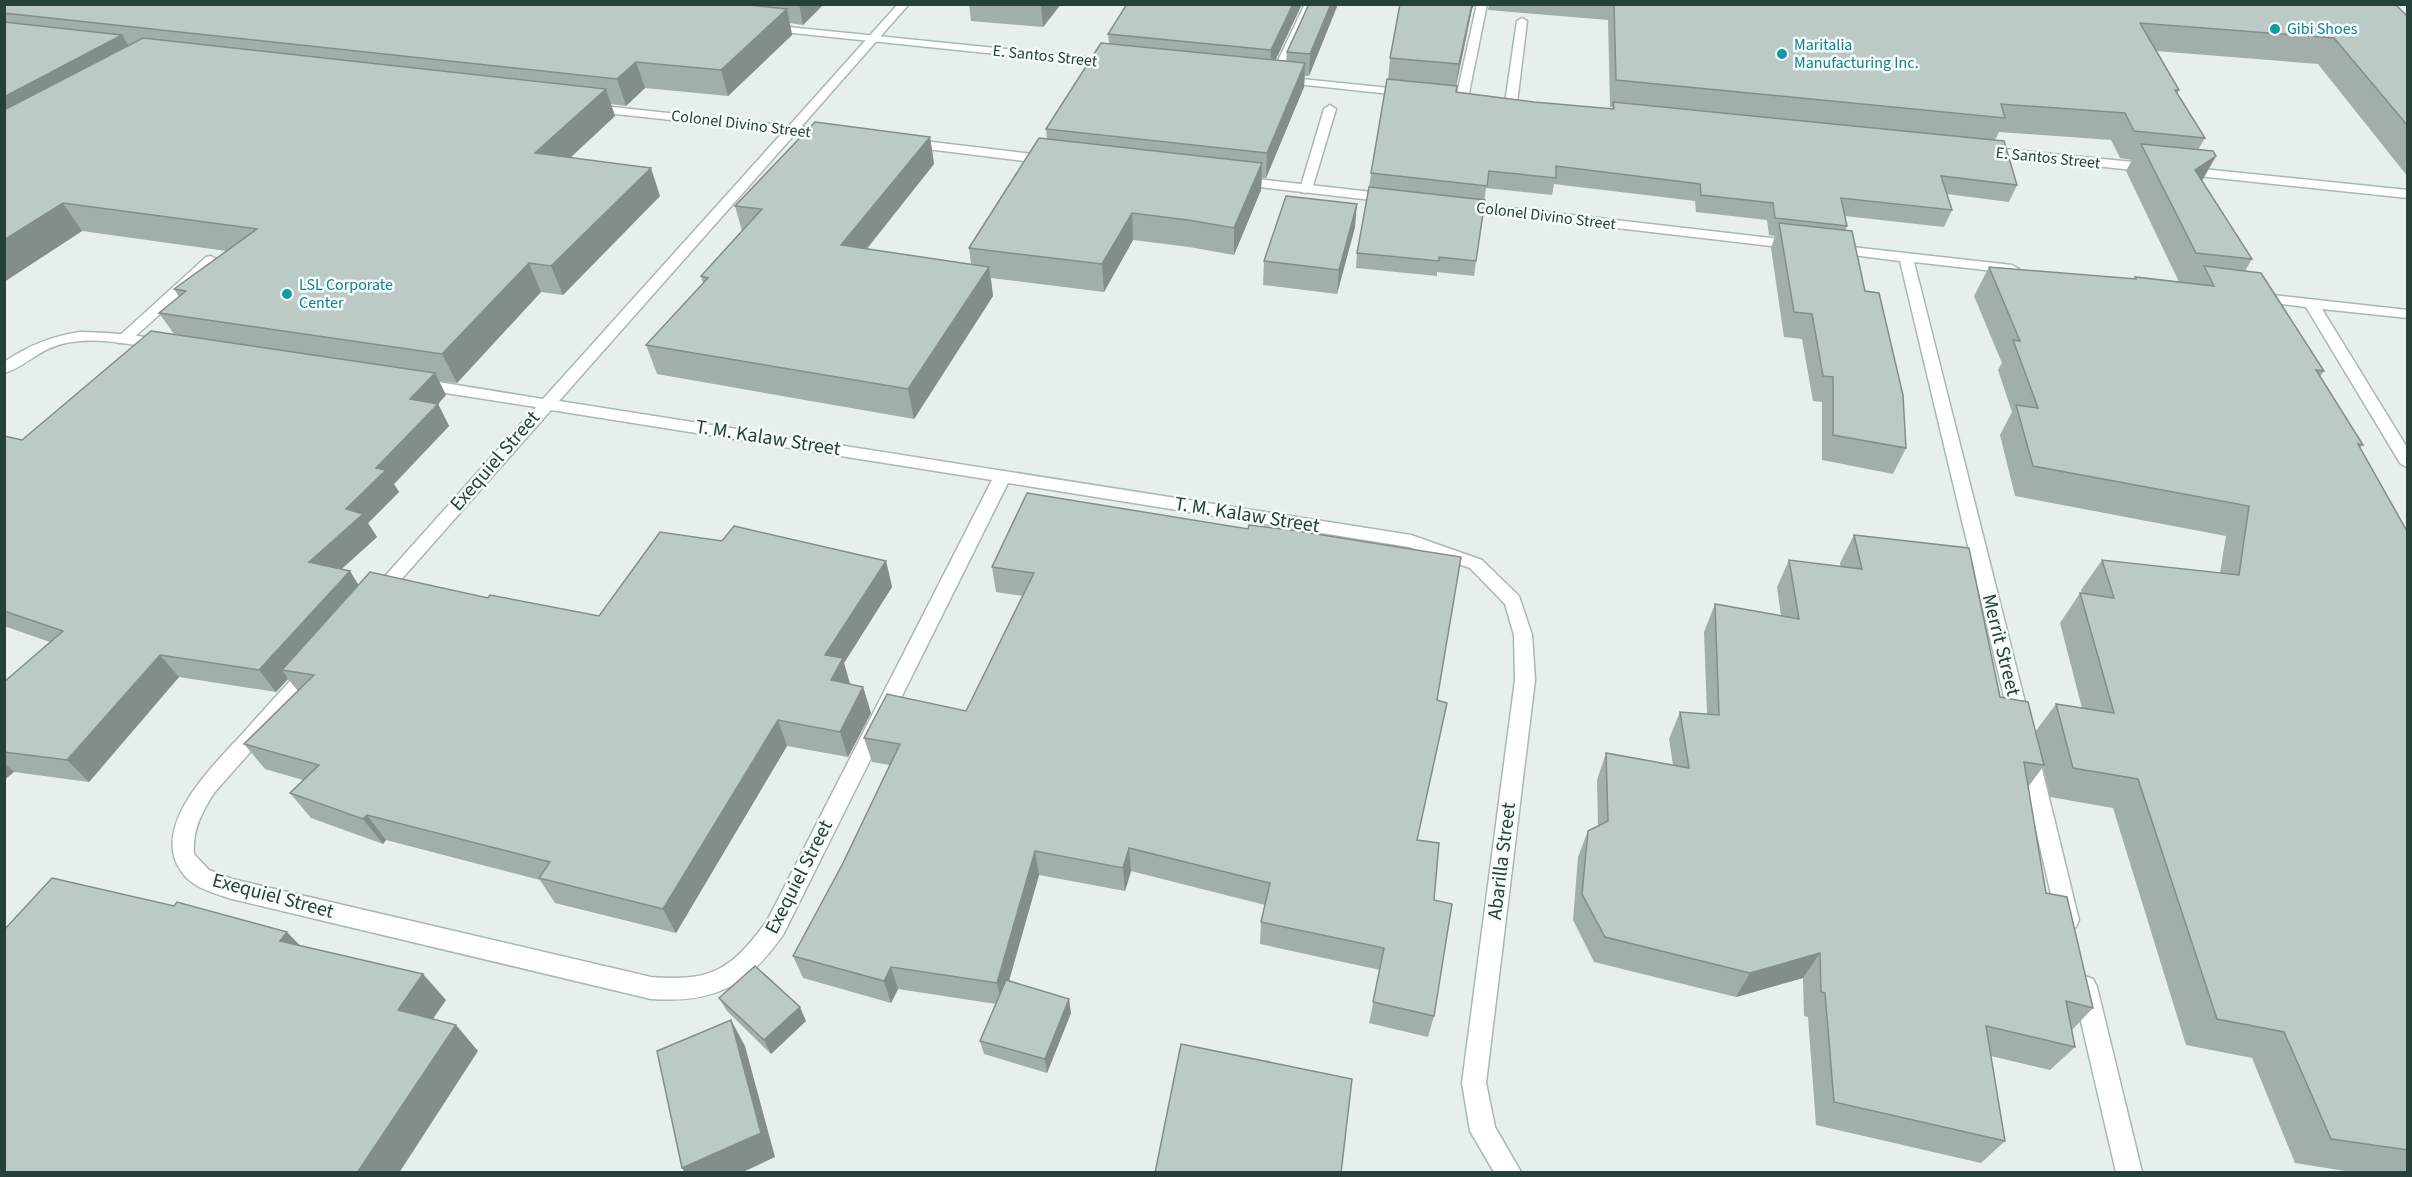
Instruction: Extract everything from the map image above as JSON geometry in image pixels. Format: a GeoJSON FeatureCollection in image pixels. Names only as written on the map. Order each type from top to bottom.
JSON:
{"type":"FeatureCollection","features":[{"type":"Feature","properties":{"kind":"street","name":"Exequiel Street"},"geometry":{"type":"LineString","coordinates":[[365,609],[546,403],[904,4]]}},
{"type":"Feature","properties":{"kind":"street"},"geometry":{"type":"LineString","coordinates":[[1310,4],[1269,79],[1427,95]]}},
{"type":"Feature","properties":{"kind":"street"},"geometry":{"type":"LineString","coordinates":[[1461,98],[1482,4]]}},
{"type":"Feature","properties":{"kind":"street"},"geometry":{"type":"LineString","coordinates":[[1512,103],[1522,21]]}},
{"type":"Feature","properties":{"kind":"street","name":"E. Santos Street"},"geometry":{"type":"LineString","coordinates":[[755,26],[1121,64]]}},
{"type":"Feature","properties":{"kind":"street","name":"Colonel Divino Street"},"geometry":{"type":"LineString","coordinates":[[579,106],[837,135]]}},
{"type":"Feature","properties":{"kind":"street"},"geometry":{"type":"LineString","coordinates":[[1306,189],[1330,109]]}},
{"type":"Feature","properties":{"kind":"street"},"geometry":{"type":"LineString","coordinates":[[896,142],[1060,161]]}},
{"type":"Feature","properties":{"kind":"street","name":"E. Santos Street"},"geometry":{"type":"LineString","coordinates":[[1971,150],[2408,194]]}},
{"type":"Feature","properties":{"kind":"street"},"geometry":{"type":"LineString","coordinates":[[1224,179],[1400,200]]}},
{"type":"Feature","properties":{"kind":"street","name":"Colonel Divino Street"},"geometry":{"type":"LineString","coordinates":[[1447,205],[2021,270]]}},
{"type":"Feature","properties":{"kind":"street","name":"Merrit Street"},"geometry":{"type":"LineString","coordinates":[[1906,257],[2072,933]]}},
{"type":"Feature","properties":{"kind":"street"},"geometry":{"type":"LineString","coordinates":[[123,339],[211,260]]}},
{"type":"Feature","properties":{"kind":"street"},"geometry":{"type":"LineString","coordinates":[[2241,295],[2408,314]]}},
{"type":"Feature","properties":{"kind":"street"},"geometry":{"type":"LineString","coordinates":[[2311,303],[2408,463]]}},
{"type":"Feature","properties":{"kind":"street"},"geometry":{"type":"LineString","coordinates":[[4,369],[33,349],[56,340],[84,335],[181,348]]}},
{"type":"Feature","properties":{"kind":"street","name":"T. M. Kalaw Street"},"geometry":{"type":"LineString","coordinates":[[404,381],[1411,541],[1476,564]]}},
{"type":"Feature","properties":{"kind":"street","name":"Exequiel Street"},"geometry":{"type":"LineString","coordinates":[[325,653],[207,787],[196,803],[188,818],[183,852],[187,863],[197,874],[232,889],[651,988],[679,990],[704,988],[731,975],[747,962],[775,928],[1003,475]]}},
{"type":"Feature","properties":{"kind":"street","name":"Abarilla Street"},"geometry":{"type":"LineString","coordinates":[[1476,564],[1514,601],[1524,635],[1525,680],[1474,1083],[1483,1131],[1506,1171]]}},
{"type":"Feature","properties":{"kind":"street"},"geometry":{"type":"LineString","coordinates":[[2080,968],[2129,1173]]}},
{"type":"Feature","properties":{"kind":"building"},"geometry":{"type":"Polygon","coordinates":[[[4,4],[740,4],[787,9],[721,70],[636,62],[617,79],[4,13],[4,4]]]}},
{"type":"Feature","properties":{"kind":"building"},"geometry":{"type":"Polygon","coordinates":[[[1127,4],[1293,4],[1271,50],[1108,34],[1127,4]]]}},
{"type":"Feature","properties":{"kind":"building"},"geometry":{"type":"Polygon","coordinates":[[[1309,4],[1331,4],[1310,54],[1287,52],[1309,4]]]}},
{"type":"Feature","properties":{"kind":"building"},"geometry":{"type":"Polygon","coordinates":[[[1400,4],[1472,4],[1459,64],[1390,58],[1400,4]]]}},
{"type":"Feature","properties":{"kind":"building"},"geometry":{"type":"Polygon","coordinates":[[[1614,4],[2395,4],[2408,17],[2408,126],[2334,38],[2140,23],[2179,90],[2175,90],[2205,138],[2134,131],[2125,113],[2001,104],[2005,118],[1616,80],[1614,4]]]}},
{"type":"Feature","properties":{"kind":"building"},"geometry":{"type":"Polygon","coordinates":[[[4,22],[122,35],[4,97],[4,22]]]}},
{"type":"Feature","properties":{"kind":"building"},"geometry":{"type":"Polygon","coordinates":[[[143,38],[606,89],[535,153],[651,168],[551,266],[529,263],[442,354],[159,313],[186,291],[174,289],[257,229],[63,203],[4,240],[4,110],[143,38]]]}},
{"type":"Feature","properties":{"kind":"building"},"geometry":{"type":"Polygon","coordinates":[[[1101,43],[1305,63],[1267,153],[1046,129],[1101,43]]]}},
{"type":"Feature","properties":{"kind":"building"},"geometry":{"type":"Polygon","coordinates":[[[1387,79],[1457,86],[1456,92],[1534,102],[1614,109],[1613,102],[2004,141],[2017,185],[1941,176],[1952,210],[1841,198],[1847,226],[1775,218],[1773,203],[1701,195],[1700,184],[1556,166],[1556,178],[1489,171],[1487,186],[1371,173],[1387,79]]]}},
{"type":"Feature","properties":{"kind":"building"},"geometry":{"type":"Polygon","coordinates":[[[815,122],[930,137],[841,245],[989,267],[908,389],[646,345],[708,278],[701,276],[762,209],[735,206],[815,122]]]}},
{"type":"Feature","properties":{"kind":"building"},"geometry":{"type":"Polygon","coordinates":[[[1039,138],[1262,163],[1234,228],[1132,213],[1102,264],[969,248],[1039,138]]]}},
{"type":"Feature","properties":{"kind":"building"},"geometry":{"type":"Polygon","coordinates":[[[2141,144],[2213,151],[2216,156],[2195,170],[2252,259],[2196,253],[2141,144]]]}},
{"type":"Feature","properties":{"kind":"building"},"geometry":{"type":"Polygon","coordinates":[[[1369,187],[1485,200],[1476,261],[1439,257],[1439,261],[1357,253],[1369,187]]]}},
{"type":"Feature","properties":{"kind":"building"},"geometry":{"type":"Polygon","coordinates":[[[1286,196],[1357,204],[1339,270],[1264,261],[1286,196]]]}},
{"type":"Feature","properties":{"kind":"building"},"geometry":{"type":"Polygon","coordinates":[[[1779,223],[1852,231],[1865,291],[1879,293],[1903,395],[1906,448],[1833,435],[1833,377],[1823,376],[1812,314],[1794,312],[1779,223]]]}},
{"type":"Feature","properties":{"kind":"building"},"geometry":{"type":"Polygon","coordinates":[[[2204,266],[2261,273],[2324,371],[2316,370],[2363,445],[2358,444],[2408,533],[2408,1150],[2331,1139],[2284,1032],[2217,1019],[2138,779],[2073,768],[2056,704],[2114,713],[2080,593],[2114,598],[2102,560],[2239,575],[2249,506],[2033,466],[2016,405],[2038,408],[2013,340],[2020,341],[1989,267],[2136,279],[2135,277],[2214,286],[2204,266]]]}},
{"type":"Feature","properties":{"kind":"building"},"geometry":{"type":"Polygon","coordinates":[[[151,331],[435,373],[410,399],[438,404],[376,468],[386,470],[346,509],[363,514],[309,562],[350,571],[259,670],[160,655],[67,760],[4,752],[4,682],[63,631],[4,611],[4,436],[22,440],[151,331]]]}},
{"type":"Feature","properties":{"kind":"building"},"geometry":{"type":"Polygon","coordinates":[[[1027,493],[1248,529],[1249,525],[1291,530],[1461,557],[1437,700],[1447,703],[1417,840],[1439,843],[1434,900],[1452,904],[1434,1016],[1373,1002],[1384,948],[1261,922],[1270,883],[1129,848],[1123,868],[1035,851],[997,983],[891,967],[884,981],[793,956],[842,865],[900,744],[864,738],[887,694],[966,711],[1034,573],[992,567],[1027,493]]]}},
{"type":"Feature","properties":{"kind":"building"},"geometry":{"type":"Polygon","coordinates":[[[734,526],[886,561],[825,655],[843,658],[831,680],[863,687],[840,732],[778,720],[663,909],[539,878],[550,862],[367,815],[363,819],[290,793],[319,765],[244,744],[314,675],[282,670],[370,572],[488,598],[490,595],[599,616],[660,532],[722,541],[734,526]]]}},
{"type":"Feature","properties":{"kind":"building"},"geometry":{"type":"Polygon","coordinates":[[[1854,535],[1969,548],[2000,697],[2028,702],[2044,765],[2024,762],[2046,893],[2067,897],[2093,1008],[2066,1001],[2075,1047],[1986,1026],[2005,1141],[1834,1102],[1825,993],[1821,992],[1820,953],[1750,973],[1605,937],[1582,894],[1588,831],[1608,821],[1606,753],[1689,768],[1680,712],[1719,715],[1715,604],[1799,619],[1789,560],[1862,569],[1854,535]]]}},
{"type":"Feature","properties":{"kind":"building"},"geometry":{"type":"Polygon","coordinates":[[[52,878],[174,906],[177,902],[287,932],[280,941],[423,974],[398,1010],[456,1025],[357,1173],[4,1173],[4,930],[52,878]]]}},
{"type":"Feature","properties":{"kind":"building"},"geometry":{"type":"Polygon","coordinates":[[[755,966],[800,1007],[764,1040],[719,998],[755,966]]]}},
{"type":"Feature","properties":{"kind":"building"},"geometry":{"type":"Polygon","coordinates":[[[1006,980],[1069,999],[1045,1059],[980,1041],[1006,980]]]}},
{"type":"Feature","properties":{"kind":"building"},"geometry":{"type":"Polygon","coordinates":[[[731,1020],[761,1133],[682,1168],[657,1051],[731,1020]]]}},
{"type":"Feature","properties":{"kind":"building"},"geometry":{"type":"Polygon","coordinates":[[[1181,1044],[1352,1079],[1341,1173],[1155,1173],[1181,1044]]]}},
{"type":"Feature","properties":{"kind":"place","name":"Gibi Shoes"},"geometry":{"type":"Point","coordinates":[2275,29]}},
{"type":"Feature","properties":{"kind":"place","name":"Maritalia Manufacturing Inc."},"geometry":{"type":"Point","coordinates":[1782,54]}},
{"type":"Feature","properties":{"kind":"place","name":"LSL Corporate Center"},"geometry":{"type":"Point","coordinates":[287,294]}}]}
